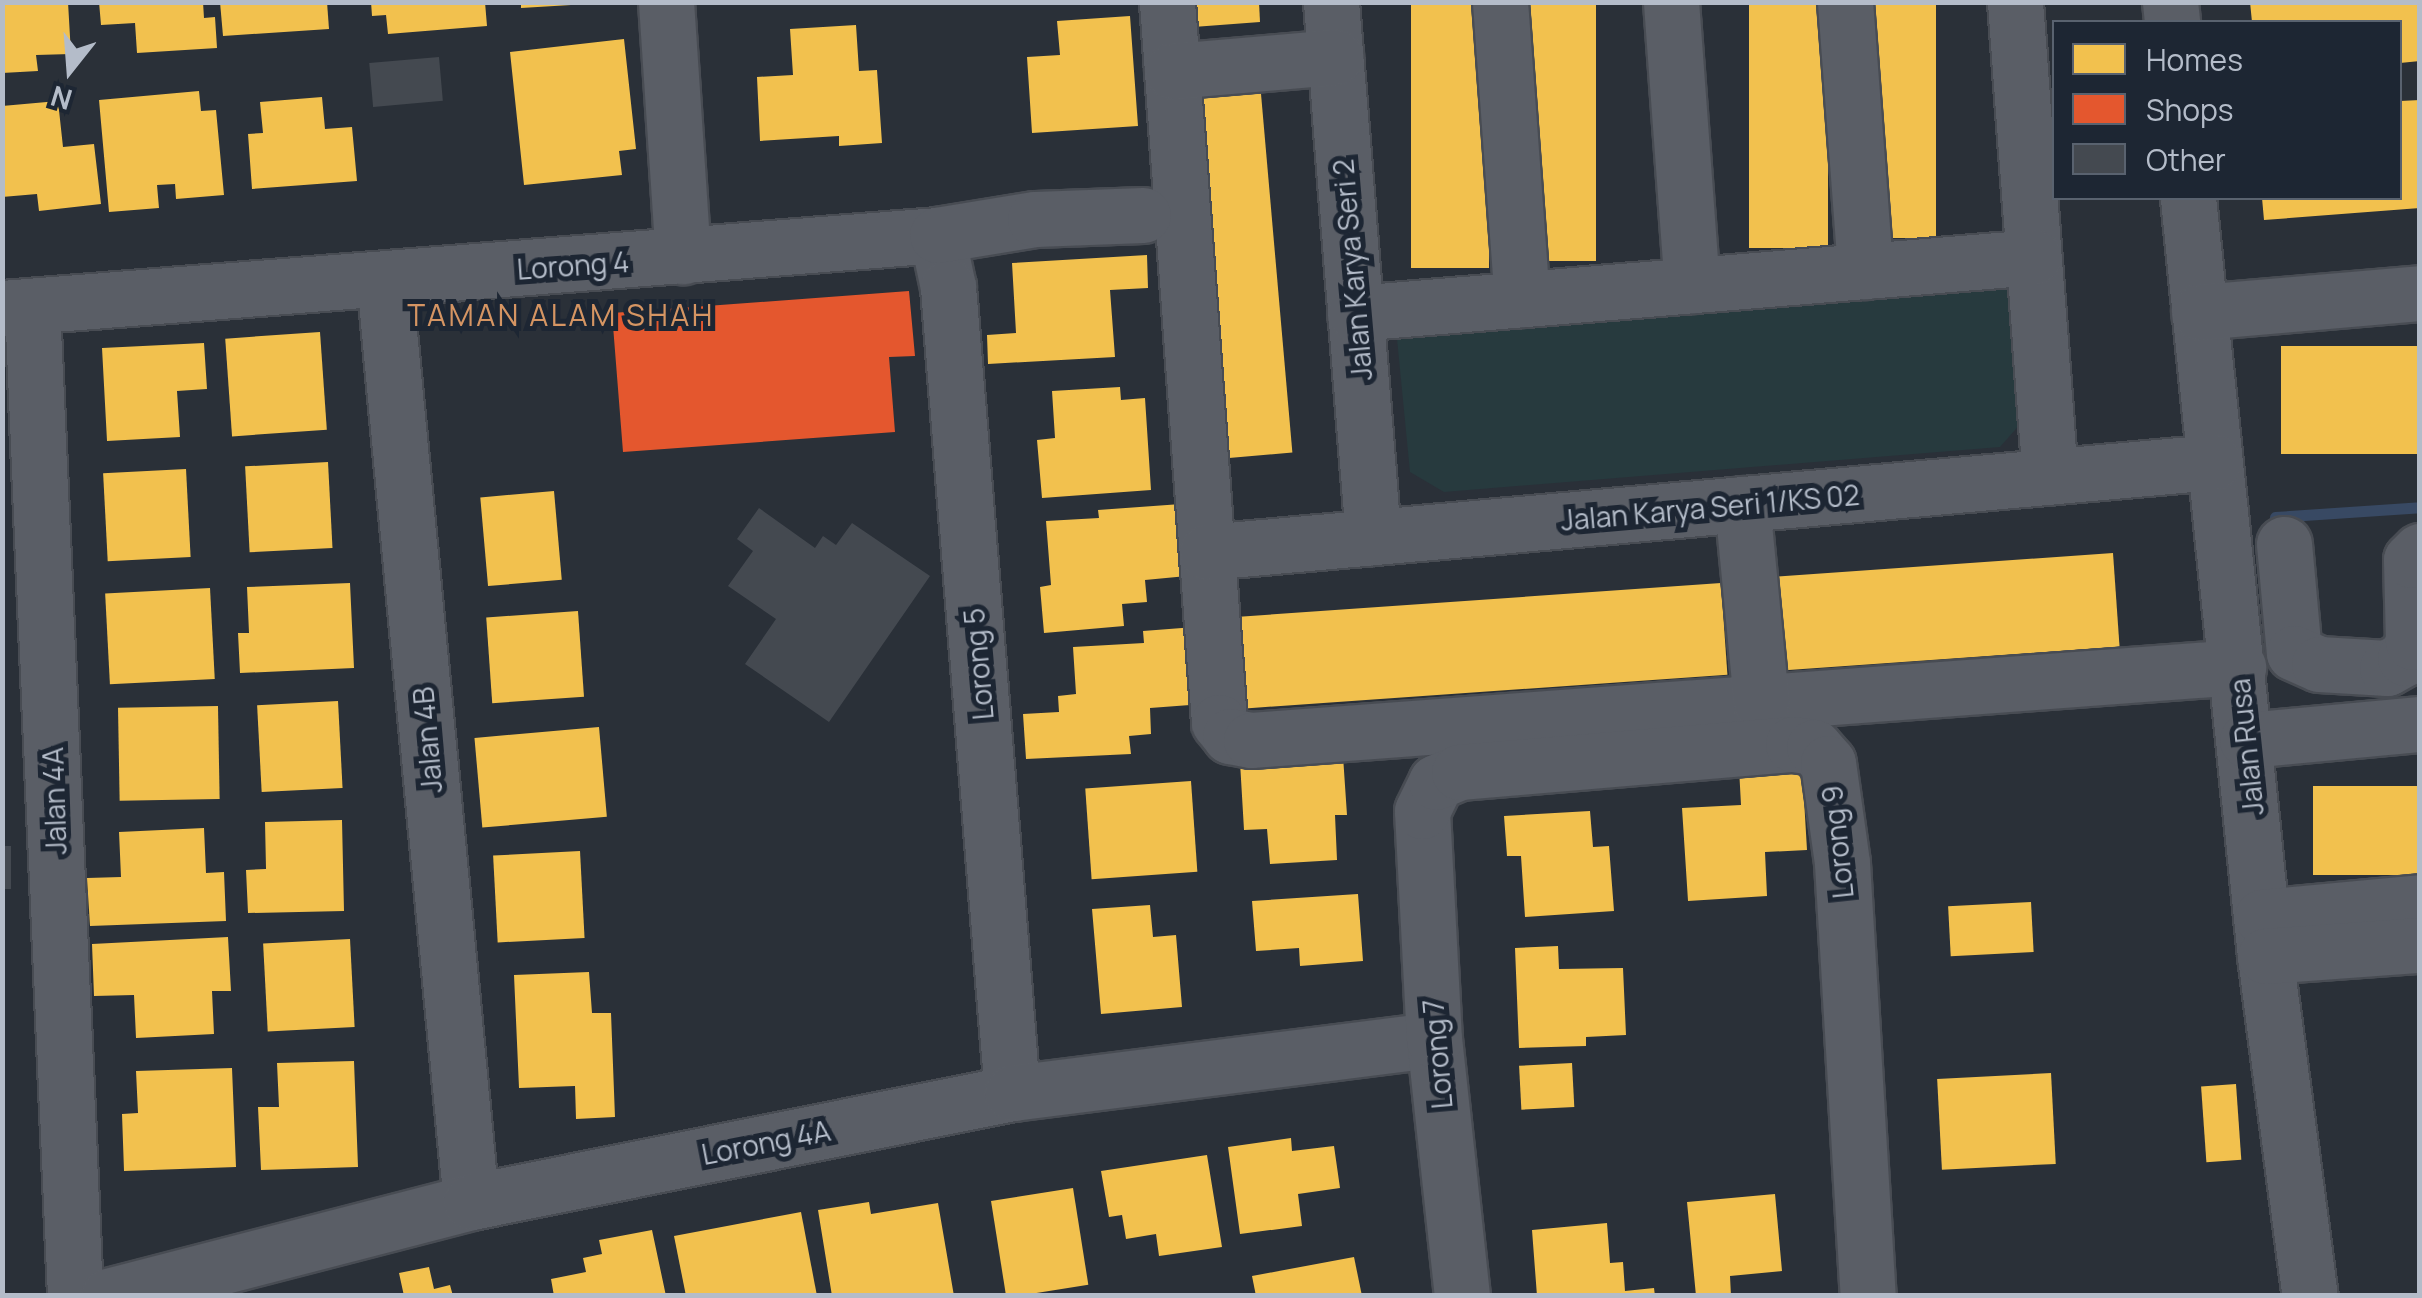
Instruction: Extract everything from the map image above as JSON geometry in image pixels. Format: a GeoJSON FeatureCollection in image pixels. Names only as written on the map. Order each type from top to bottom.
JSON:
{"type":"FeatureCollection","features":[{"type":"Feature","properties":{"kind":"street"},"geometry":{"type":"LineString","coordinates":[[666,2],[683,256]]}},
{"type":"Feature","properties":{"kind":"street"},"geometry":{"type":"LineString","coordinates":[[1167,2],[1219,722],[1230,736],[1251,740],[1761,703],[2236,647],[2291,622]]}},
{"type":"Feature","properties":{"kind":"street","name":"Jalan Karya Seri 2"},"geometry":{"type":"LineString","coordinates":[[1331,2],[1374,537]]}},
{"type":"Feature","properties":{"kind":"street"},"geometry":{"type":"LineString","coordinates":[[1500,2],[1522,300]]}},
{"type":"Feature","properties":{"kind":"street"},"geometry":{"type":"LineString","coordinates":[[1671,2],[1692,285]]}},
{"type":"Feature","properties":{"kind":"street"},"geometry":{"type":"LineString","coordinates":[[1844,2],[1865,271]]}},
{"type":"Feature","properties":{"kind":"street"},"geometry":{"type":"LineString","coordinates":[[2015,2],[2050,476]]}},
{"type":"Feature","properties":{"kind":"street"},"geometry":{"type":"LineString","coordinates":[[1172,71],[1335,57]]}},
{"type":"Feature","properties":{"kind":"street","name":"Jalan Rusa"},"geometry":{"type":"LineString","coordinates":[[2188,200],[2247,740],[2264,936],[2310,1296]]}},
{"type":"Feature","properties":{"kind":"street","name":"Lorong 4"},"geometry":{"type":"LineString","coordinates":[[17,307],[937,235],[1035,219],[1142,215]]}},
{"type":"Feature","properties":{"kind":"street","name":"Lorong 5"},"geometry":{"type":"LineString","coordinates":[[937,235],[950,307],[1012,1093]]}},
{"type":"Feature","properties":{"kind":"street"},"geometry":{"type":"LineString","coordinates":[[1355,313],[2034,257]]}},
{"type":"Feature","properties":{"kind":"street","name":"Jalan 4B"},"geometry":{"type":"LineString","coordinates":[[384,279],[471,1202]]}},
{"type":"Feature","properties":{"kind":"street"},"geometry":{"type":"LineString","coordinates":[[2199,312],[2420,292]]}},
{"type":"Feature","properties":{"kind":"street","name":"Jalan 4A"},"geometry":{"type":"LineString","coordinates":[[17,307],[76,1296]]}},
{"type":"Feature","properties":{"kind":"street","name":"Jalan Karya Seri 1/KS 02"},"geometry":{"type":"LineString","coordinates":[[1206,552],[2214,462]]}},
{"type":"Feature","properties":{"kind":"street"},"geometry":{"type":"LineString","coordinates":[[1742,504],[1761,703]]}},
{"type":"Feature","properties":{"kind":"street"},"geometry":{"type":"LineString","coordinates":[[2284,544],[2294,653],[2319,664],[2387,668],[2406,658],[2413,642],[2411,560],[2420,551]]}},
{"type":"Feature","properties":{"kind":"street"},"geometry":{"type":"LineString","coordinates":[[2247,740],[2420,724]]}},
{"type":"Feature","properties":{"kind":"street","name":"Lorong 9"},"geometry":{"type":"LineString","coordinates":[[1422,811],[1436,782],[1458,772],[1793,744],[1814,747],[1828,763],[1842,864],[1868,1296]]}},
{"type":"Feature","properties":{"kind":"street","name":"Lorong 7"},"geometry":{"type":"LineString","coordinates":[[1422,811],[1434,1040],[1462,1296]]}},
{"type":"Feature","properties":{"kind":"street"},"geometry":{"type":"LineString","coordinates":[[2264,936],[2420,902]]}},
{"type":"Feature","properties":{"kind":"street"},"geometry":{"type":"LineString","coordinates":[[2264,936],[2420,946]]}},
{"type":"Feature","properties":{"kind":"street","name":"Lorong 4A"},"geometry":{"type":"LineString","coordinates":[[108,1296],[471,1202],[1012,1093],[1434,1040]]}},
{"type":"Feature","properties":{"kind":"green space"},"geometry":{"type":"Polygon","coordinates":[[[2006,272],[2022,422],[2000,447],[1444,492],[1410,472],[1395,318],[2006,272]]]}},
{"type":"Feature","properties":{"kind":"building: Homes"},"geometry":{"type":"Polygon","coordinates":[[[2,2],[68,2],[71,54],[36,55],[38,71],[2,73],[2,2]]]}},
{"type":"Feature","properties":{"kind":"building: Homes"},"geometry":{"type":"Polygon","coordinates":[[[99,2],[203,2],[204,18],[215,17],[217,48],[137,53],[135,23],[101,25],[99,2]]]}},
{"type":"Feature","properties":{"kind":"building: Homes"},"geometry":{"type":"Polygon","coordinates":[[[220,2],[327,2],[329,29],[223,36],[220,2]]]}},
{"type":"Feature","properties":{"kind":"building: Homes"},"geometry":{"type":"Polygon","coordinates":[[[371,2],[485,2],[487,26],[388,34],[386,15],[372,16],[371,2]]]}},
{"type":"Feature","properties":{"kind":"building: Homes"},"geometry":{"type":"Polygon","coordinates":[[[521,2],[571,2],[571,5],[521,8],[521,2]]]}},
{"type":"Feature","properties":{"kind":"building: Homes"},"geometry":{"type":"Polygon","coordinates":[[[1178,2],[1259,2],[1260,22],[1180,28],[1178,2]]]}},
{"type":"Feature","properties":{"kind":"building: Homes"},"geometry":{"type":"Polygon","coordinates":[[[1411,2],[1489,2],[1489,268],[1411,268],[1411,2]]]}},
{"type":"Feature","properties":{"kind":"building: Homes"},"geometry":{"type":"Polygon","coordinates":[[[1517,2],[1596,2],[1596,261],[1517,261],[1517,2]]]}},
{"type":"Feature","properties":{"kind":"building: Homes"},"geometry":{"type":"Polygon","coordinates":[[[1749,2],[1828,2],[1828,248],[1749,248],[1749,2]]]}},
{"type":"Feature","properties":{"kind":"building: Homes"},"geometry":{"type":"Polygon","coordinates":[[[1857,2],[1936,2],[1936,238],[1857,238],[1857,2]]]}},
{"type":"Feature","properties":{"kind":"building: Homes"},"geometry":{"type":"Polygon","coordinates":[[[2250,2],[2420,2],[2420,61],[2402,63],[2402,20],[2252,20],[2250,2]]]}},
{"type":"Feature","properties":{"kind":"building: Homes"},"geometry":{"type":"Polygon","coordinates":[[[1130,16],[1138,126],[1032,133],[1027,57],[1060,55],[1057,21],[1130,16]]]}},
{"type":"Feature","properties":{"kind":"building: Homes"},"geometry":{"type":"Polygon","coordinates":[[[856,25],[859,71],[877,70],[882,143],[839,146],[839,136],[760,141],[757,77],[793,75],[790,29],[856,25]]]}},
{"type":"Feature","properties":{"kind":"building: Homes"},"geometry":{"type":"Polygon","coordinates":[[[624,39],[636,149],[619,151],[622,175],[524,185],[510,52],[624,39]]]}},
{"type":"Feature","properties":{"kind":"building: Homes"},"geometry":{"type":"Polygon","coordinates":[[[1259,71],[1292,453],[1215,459],[1181,78],[1259,71]]]}},
{"type":"Feature","properties":{"kind":"building: Homes"},"geometry":{"type":"Polygon","coordinates":[[[199,91],[201,111],[216,110],[224,195],[176,199],[175,184],[157,185],[159,208],[109,212],[99,100],[199,91]]]}},
{"type":"Feature","properties":{"kind":"building: Homes"},"geometry":{"type":"Polygon","coordinates":[[[322,97],[325,129],[352,127],[357,181],[252,189],[248,134],[263,133],[260,102],[322,97]]]}},
{"type":"Feature","properties":{"kind":"building: Homes"},"geometry":{"type":"Polygon","coordinates":[[[2420,100],[2420,208],[2264,220],[2262,200],[2402,200],[2402,101],[2420,100]]]}},
{"type":"Feature","properties":{"kind":"building: Homes"},"geometry":{"type":"Polygon","coordinates":[[[58,101],[63,147],[94,144],[101,204],[39,211],[37,194],[2,197],[2,106],[58,101]]]}},
{"type":"Feature","properties":{"kind":"building: Homes"},"geometry":{"type":"Polygon","coordinates":[[[1147,255],[1148,288],[1110,290],[1115,357],[988,364],[987,335],[1016,333],[1012,263],[1147,255]]]}},
{"type":"Feature","properties":{"kind":"building: Homes"},"geometry":{"type":"Polygon","coordinates":[[[320,332],[327,430],[232,436],[225,339],[320,332]]]}},
{"type":"Feature","properties":{"kind":"building: Homes"},"geometry":{"type":"Polygon","coordinates":[[[204,343],[207,389],[177,391],[180,437],[107,441],[102,348],[204,343]]]}},
{"type":"Feature","properties":{"kind":"building: Homes"},"geometry":{"type":"Polygon","coordinates":[[[2281,346],[2420,346],[2420,454],[2281,454],[2281,346]]]}},
{"type":"Feature","properties":{"kind":"building: Homes"},"geometry":{"type":"Polygon","coordinates":[[[1120,387],[1121,400],[1145,398],[1151,490],[1042,498],[1037,440],[1055,438],[1052,391],[1120,387]]]}},
{"type":"Feature","properties":{"kind":"building: Homes"},"geometry":{"type":"Polygon","coordinates":[[[328,462],[333,548],[250,552],[245,466],[328,462]]]}},
{"type":"Feature","properties":{"kind":"building: Homes"},"geometry":{"type":"Polygon","coordinates":[[[186,469],[191,557],[108,561],[103,473],[186,469]]]}},
{"type":"Feature","properties":{"kind":"building: Homes"},"geometry":{"type":"Polygon","coordinates":[[[554,491],[562,580],[488,586],[480,497],[554,491]]]}},
{"type":"Feature","properties":{"kind":"building: Homes"},"geometry":{"type":"Polygon","coordinates":[[[1181,504],[1187,576],[1145,580],[1147,602],[1122,604],[1124,626],[1044,633],[1040,587],[1051,585],[1046,521],[1099,518],[1098,510],[1181,504]]]}},
{"type":"Feature","properties":{"kind":"building: Homes"},"geometry":{"type":"Polygon","coordinates":[[[2113,553],[2120,647],[1766,671],[1760,578],[2113,553]]]}},
{"type":"Feature","properties":{"kind":"building: Homes"},"geometry":{"type":"Polygon","coordinates":[[[350,583],[354,668],[240,673],[238,633],[249,633],[247,587],[350,583]]]}},
{"type":"Feature","properties":{"kind":"building: Homes"},"geometry":{"type":"Polygon","coordinates":[[[1721,583],[1727,675],[1239,709],[1232,617],[1721,583]]]}},
{"type":"Feature","properties":{"kind":"building: Homes"},"geometry":{"type":"Polygon","coordinates":[[[210,588],[215,679],[110,684],[105,593],[210,588]]]}},
{"type":"Feature","properties":{"kind":"building: Homes"},"geometry":{"type":"Polygon","coordinates":[[[578,611],[584,697],[492,703],[486,617],[578,611]]]}},
{"type":"Feature","properties":{"kind":"building: Homes"},"geometry":{"type":"Polygon","coordinates":[[[1195,627],[1190,705],[1150,708],[1151,734],[1129,736],[1131,754],[1026,759],[1023,714],[1059,712],[1058,696],[1076,694],[1073,647],[1144,643],[1143,631],[1195,627]]]}},
{"type":"Feature","properties":{"kind":"building: Homes"},"geometry":{"type":"Polygon","coordinates":[[[338,701],[343,788],[262,792],[257,705],[338,701]]]}},
{"type":"Feature","properties":{"kind":"building: Homes"},"geometry":{"type":"Polygon","coordinates":[[[218,706],[220,799],[120,801],[118,708],[218,706]]]}},
{"type":"Feature","properties":{"kind":"building: Homes"},"geometry":{"type":"Polygon","coordinates":[[[599,727],[607,817],[482,828],[474,738],[599,727]]]}},
{"type":"Feature","properties":{"kind":"building: Homes"},"geometry":{"type":"Polygon","coordinates":[[[1343,756],[1347,815],[1335,815],[1337,860],[1270,864],[1267,829],[1244,830],[1240,762],[1343,756]]]}},
{"type":"Feature","properties":{"kind":"building: Homes"},"geometry":{"type":"Polygon","coordinates":[[[1802,765],[1807,850],[1765,852],[1767,896],[1688,901],[1682,808],[1741,805],[1739,768],[1802,765]]]}},
{"type":"Feature","properties":{"kind":"building: Homes"},"geometry":{"type":"Polygon","coordinates":[[[1191,781],[1197,872],[1092,879],[1085,788],[1191,781]]]}},
{"type":"Feature","properties":{"kind":"building: Homes"},"geometry":{"type":"Polygon","coordinates":[[[2313,786],[2420,786],[2420,875],[2313,875],[2313,786]]]}},
{"type":"Feature","properties":{"kind":"building: Homes"},"geometry":{"type":"Polygon","coordinates":[[[1590,811],[1593,847],[1609,846],[1614,911],[1525,917],[1521,856],[1507,856],[1504,816],[1590,811]]]}},
{"type":"Feature","properties":{"kind":"building: Homes"},"geometry":{"type":"Polygon","coordinates":[[[342,820],[344,911],[248,913],[246,870],[266,869],[265,822],[342,820]]]}},
{"type":"Feature","properties":{"kind":"building: Homes"},"geometry":{"type":"Polygon","coordinates":[[[204,828],[206,873],[224,872],[226,921],[90,926],[87,878],[121,877],[119,832],[204,828]]]}},
{"type":"Feature","properties":{"kind":"building: Homes"},"geometry":{"type":"Polygon","coordinates":[[[580,851],[585,938],[498,942],[493,856],[580,851]]]}},
{"type":"Feature","properties":{"kind":"building: Homes"},"geometry":{"type":"Polygon","coordinates":[[[1358,894],[1363,961],[1300,966],[1299,948],[1256,951],[1252,901],[1358,894]]]}},
{"type":"Feature","properties":{"kind":"building: Homes"},"geometry":{"type":"Polygon","coordinates":[[[2031,902],[2034,952],[1951,956],[1948,906],[2031,902]]]}},
{"type":"Feature","properties":{"kind":"building: Homes"},"geometry":{"type":"Polygon","coordinates":[[[1150,905],[1153,937],[1176,935],[1182,1007],[1101,1014],[1092,909],[1150,905]]]}},
{"type":"Feature","properties":{"kind":"building: Homes"},"geometry":{"type":"Polygon","coordinates":[[[228,937],[231,991],[212,991],[214,1034],[136,1038],[134,995],[94,996],[92,944],[228,937]]]}},
{"type":"Feature","properties":{"kind":"building: Homes"},"geometry":{"type":"Polygon","coordinates":[[[350,939],[355,1027],[268,1031],[263,944],[350,939]]]}},
{"type":"Feature","properties":{"kind":"building: Homes"},"geometry":{"type":"Polygon","coordinates":[[[1558,946],[1559,969],[1623,968],[1626,1035],[1586,1037],[1586,1046],[1519,1048],[1515,948],[1558,946]]]}},
{"type":"Feature","properties":{"kind":"building: Homes"},"geometry":{"type":"Polygon","coordinates":[[[589,972],[592,1013],[611,1013],[615,1117],[576,1119],[575,1086],[519,1088],[514,975],[589,972]]]}},
{"type":"Feature","properties":{"kind":"building: Homes"},"geometry":{"type":"Polygon","coordinates":[[[354,1061],[358,1167],[261,1170],[258,1107],[279,1107],[277,1063],[354,1061]]]}},
{"type":"Feature","properties":{"kind":"building: Homes"},"geometry":{"type":"Polygon","coordinates":[[[1572,1063],[1574,1107],[1521,1110],[1519,1066],[1572,1063]]]}},
{"type":"Feature","properties":{"kind":"building: Homes"},"geometry":{"type":"Polygon","coordinates":[[[232,1068],[236,1167],[124,1171],[122,1114],[138,1113],[136,1071],[232,1068]]]}},
{"type":"Feature","properties":{"kind":"building: Homes"},"geometry":{"type":"Polygon","coordinates":[[[2051,1073],[2056,1164],[1942,1170],[1937,1079],[2051,1073]]]}},
{"type":"Feature","properties":{"kind":"building: Homes"},"geometry":{"type":"Polygon","coordinates":[[[2236,1084],[2241,1160],[2206,1162],[2201,1086],[2236,1084]]]}},
{"type":"Feature","properties":{"kind":"building: Homes"},"geometry":{"type":"Polygon","coordinates":[[[1291,1138],[1292,1151],[1334,1146],[1340,1188],[1298,1194],[1302,1226],[1240,1234],[1228,1147],[1291,1138]]]}},
{"type":"Feature","properties":{"kind":"building: Homes"},"geometry":{"type":"Polygon","coordinates":[[[1207,1155],[1222,1247],[1159,1256],[1156,1234],[1126,1239],[1122,1215],[1109,1217],[1101,1171],[1207,1155]]]}},
{"type":"Feature","properties":{"kind":"building: Homes"},"geometry":{"type":"Polygon","coordinates":[[[1073,1188],[1088,1285],[1006,1296],[991,1201],[1073,1188]]]}},
{"type":"Feature","properties":{"kind":"building: Homes"},"geometry":{"type":"Polygon","coordinates":[[[1775,1194],[1782,1271],[1730,1276],[1731,1296],[1696,1296],[1687,1202],[1775,1194]]]}},
{"type":"Feature","properties":{"kind":"building: Homes"},"geometry":{"type":"Polygon","coordinates":[[[869,1202],[871,1214],[938,1203],[954,1296],[832,1296],[818,1210],[869,1202]]]}},
{"type":"Feature","properties":{"kind":"building: Homes"},"geometry":{"type":"Polygon","coordinates":[[[801,1212],[817,1296],[686,1296],[674,1236],[801,1212]]]}},
{"type":"Feature","properties":{"kind":"building: Homes"},"geometry":{"type":"Polygon","coordinates":[[[1607,1223],[1610,1263],[1623,1262],[1625,1291],[1654,1288],[1655,1296],[1537,1296],[1532,1230],[1607,1223]]]}},
{"type":"Feature","properties":{"kind":"building: Homes"},"geometry":{"type":"Polygon","coordinates":[[[652,1230],[666,1296],[554,1296],[551,1279],[586,1272],[583,1258],[602,1254],[599,1240],[652,1230]]]}},
{"type":"Feature","properties":{"kind":"building: Homes"},"geometry":{"type":"Polygon","coordinates":[[[1354,1257],[1362,1296],[1256,1296],[1252,1276],[1354,1257]]]}},
{"type":"Feature","properties":{"kind":"building: Homes"},"geometry":{"type":"Polygon","coordinates":[[[429,1267],[434,1289],[450,1285],[453,1296],[404,1296],[399,1273],[429,1267]]]}},
{"type":"Feature","properties":{"kind":"building: Shops"},"geometry":{"type":"Polygon","coordinates":[[[909,291],[915,356],[889,357],[895,432],[623,452],[612,313],[909,291]]]}},
{"type":"Feature","properties":{"kind":"building: Other"},"geometry":{"type":"Polygon","coordinates":[[[439,57],[443,101],[373,107],[369,63],[439,57]]]}},
{"type":"Feature","properties":{"kind":"building: Other"},"geometry":{"type":"Polygon","coordinates":[[[759,508],[815,548],[823,536],[836,545],[852,523],[930,576],[829,722],[745,664],[776,619],[728,586],[753,551],[737,539],[759,508]]]}},
{"type":"Feature","properties":{"kind":"building: Other"},"geometry":{"type":"Polygon","coordinates":[[[2,846],[11,846],[11,889],[2,889],[2,846]]]}},
{"type":"Feature","properties":{"kind":"waterway"},"geometry":{"type":"LineString","coordinates":[[2275,517],[2420,507]]}},
{"type":"Feature","properties":{"kind":"district","name":"TAMAN ALAM SHAH"},"geometry":{"type":"Point","coordinates":[561,315]}}]}
